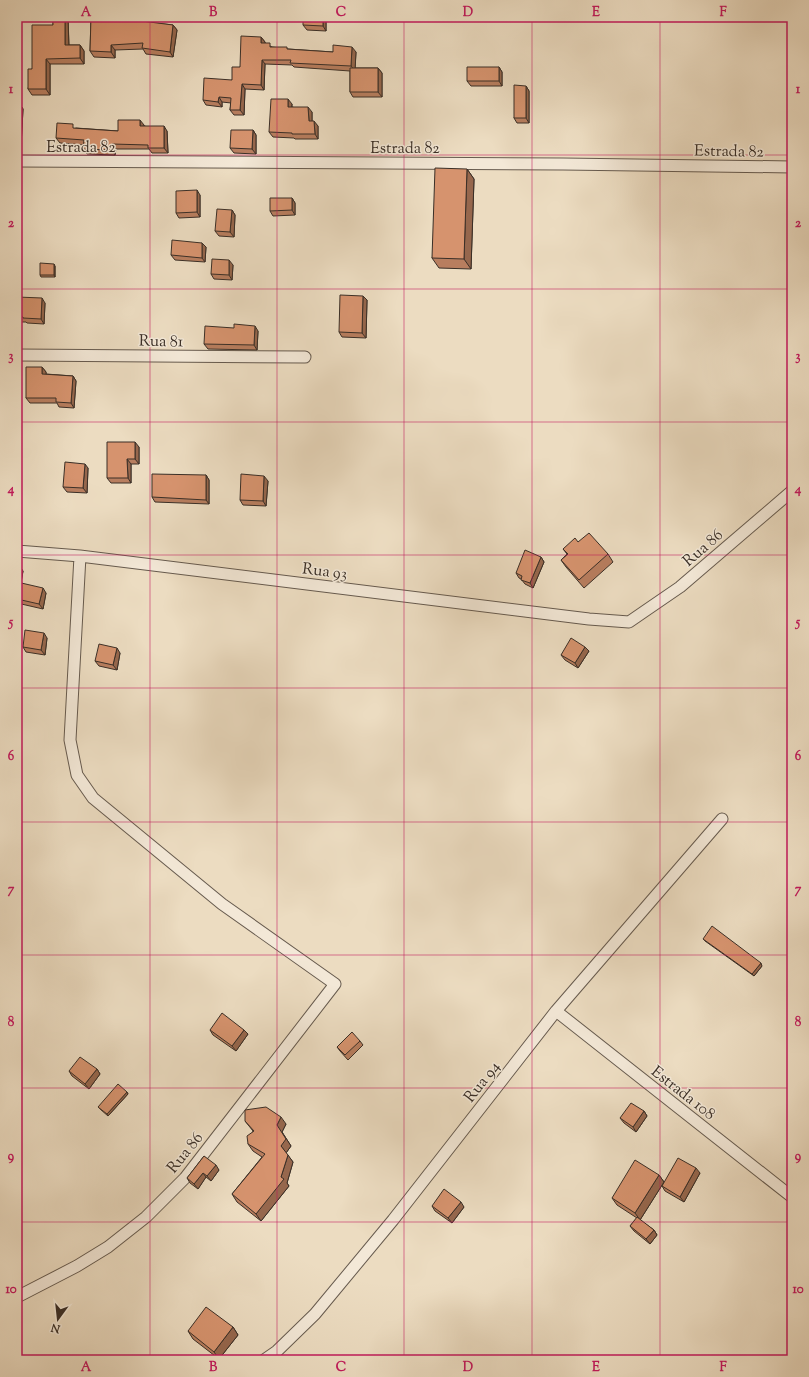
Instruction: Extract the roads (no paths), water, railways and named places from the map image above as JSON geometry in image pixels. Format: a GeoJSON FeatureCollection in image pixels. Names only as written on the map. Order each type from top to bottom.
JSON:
{"type":"FeatureCollection","features":[{"type":"Feature","properties":{"kind":"street","name":"Estrada 82"},"geometry":{"type":"LineString","coordinates":[[17,161],[563,164],[792,167]]}},
{"type":"Feature","properties":{"kind":"street","name":"Rua 81"},"geometry":{"type":"LineString","coordinates":[[17,355],[305,357]]}},
{"type":"Feature","properties":{"kind":"street","name":"Rua 86"},"geometry":{"type":"LineString","coordinates":[[628,622],[680,587],[792,491]]}},
{"type":"Feature","properties":{"kind":"street","name":"Rua 93"},"geometry":{"type":"LineString","coordinates":[[17,551],[80,556],[589,619],[628,622]]}},
{"type":"Feature","properties":{"kind":"street","name":"Rua 86"},"geometry":{"type":"LineString","coordinates":[[17,1296],[77,1266],[108,1247],[146,1217],[185,1178],[335,984],[222,904],[93,798],[77,775],[70,740],[80,556]]}},
{"type":"Feature","properties":{"kind":"street","name":"Rua 94"},"geometry":{"type":"LineString","coordinates":[[264,1360],[277,1351],[314,1314],[384,1232],[556,1011],[722,819]]}},
{"type":"Feature","properties":{"kind":"street","name":"Estrada 108"},"geometry":{"type":"LineString","coordinates":[[556,1011],[792,1197]]}}]}
